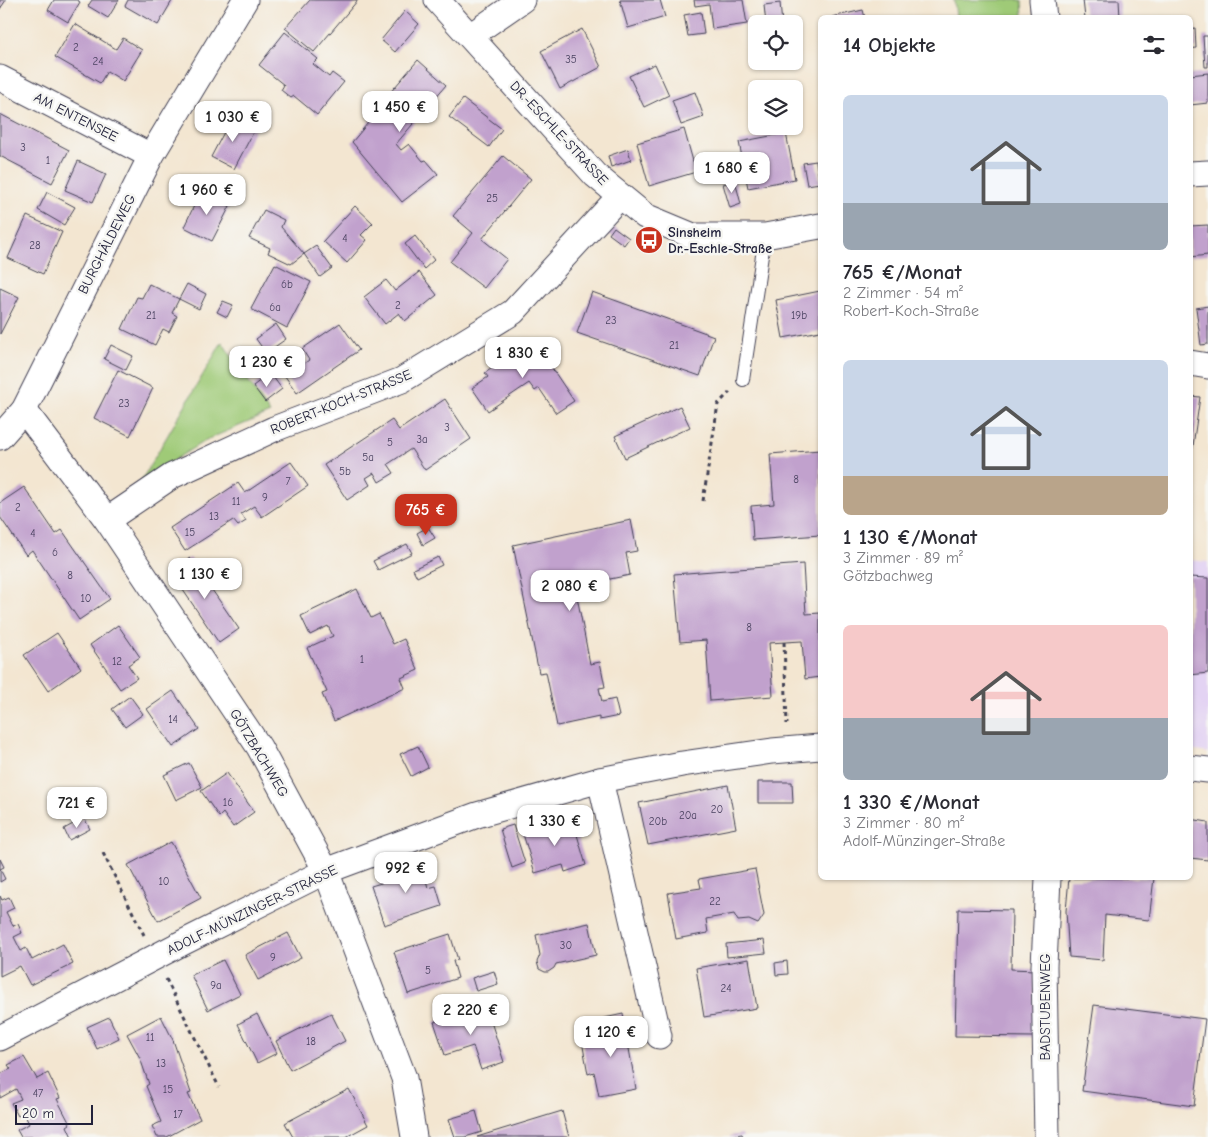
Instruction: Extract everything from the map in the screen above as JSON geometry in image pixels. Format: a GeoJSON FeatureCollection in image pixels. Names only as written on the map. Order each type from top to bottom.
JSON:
{"type":"FeatureCollection","features":[{"type":"Feature","properties":{"kind":"street","name":"BURGHÄLDEWEG"},"geometry":{"type":"LineString","coordinates":[[0,437],[24,410],[151,156],[246,0]]}},
{"type":"Feature","properties":{"kind":"street","name":"DR.-ESCHLE-STRASSE"},"geometry":{"type":"LineString","coordinates":[[437,0],[595,175],[645,216],[693,236],[765,236],[818,226]]}},
{"type":"Feature","properties":{"kind":"street"},"geometry":{"type":"LineString","coordinates":[[470,36],[522,0]]}},
{"type":"Feature","properties":{"kind":"street"},"geometry":{"type":"LineString","coordinates":[[1042,0],[1044,15]]}},
{"type":"Feature","properties":{"kind":"street","name":"AM ENTENSEE"},"geometry":{"type":"LineString","coordinates":[[0,78],[151,156]]}},
{"type":"Feature","properties":{"kind":"street"},"geometry":{"type":"LineString","coordinates":[[1193,174],[1208,173]]}},
{"type":"Feature","properties":{"kind":"street","name":"ROBERT-KOCH-STRASSE"},"geometry":{"type":"LineString","coordinates":[[107,520],[172,476],[274,429],[402,380],[513,312],[620,196]]}},
{"type":"Feature","properties":{"kind":"street"},"geometry":{"type":"LineString","coordinates":[[1193,364],[1208,366]]}},
{"type":"Feature","properties":{"kind":"street","name":"GÖTZBACHWEG"},"geometry":{"type":"LineString","coordinates":[[24,410],[107,520],[259,747],[326,871],[404,1078],[414,1137]]}},
{"type":"Feature","properties":{"kind":"street","name":"ADOLF-MÜNZINGER-STRASSE"},"geometry":{"type":"LineString","coordinates":[[3,1032],[326,871],[477,815],[600,780],[682,764],[818,747]]}},
{"type":"Feature","properties":{"kind":"street"},"geometry":{"type":"LineString","coordinates":[[1193,768],[1208,770]]}},
{"type":"Feature","properties":{"kind":"street"},"geometry":{"type":"LineString","coordinates":[[600,780],[659,1036]]}},
{"type":"Feature","properties":{"kind":"street","name":"BADSTUBENWEG"},"geometry":{"type":"LineString","coordinates":[[1047,1137],[1044,966],[1048,880]]}},
{"type":"Feature","properties":{"kind":"lane"},"geometry":{"type":"LineString","coordinates":[[743,380],[765,236]]}},
{"type":"Feature","properties":{"kind":"path"},"geometry":{"type":"LineString","coordinates":[[703,501],[718,404],[743,380]]}},
{"type":"Feature","properties":{"kind":"path"},"geometry":{"type":"LineString","coordinates":[[784,642],[788,750]]}},
{"type":"Feature","properties":{"kind":"shaded area"},"geometry":{"type":"Polygon","coordinates":[[[1193,560],[1208,562],[1208,753],[1193,750],[1193,560]]]}},
{"type":"Feature","properties":{"kind":"green space"},"geometry":{"type":"Polygon","coordinates":[[[954,0],[1022,0],[1023,15],[956,15],[954,0]]]}},
{"type":"Feature","properties":{"kind":"green space"},"geometry":{"type":"Polygon","coordinates":[[[222,342],[270,413],[206,440],[141,481],[222,342]]]}},
{"type":"Feature","properties":{"kind":"building"},"geometry":{"type":"Polygon","coordinates":[[[0,0],[6,0],[0,9],[0,0]]]}},
{"type":"Feature","properties":{"kind":"building"},"geometry":{"type":"Polygon","coordinates":[[[54,0],[77,0],[80,2],[68,22],[48,10],[54,0]]]}},
{"type":"Feature","properties":{"kind":"building"},"geometry":{"type":"Polygon","coordinates":[[[92,0],[119,0],[108,18],[88,6],[92,0]]]}},
{"type":"Feature","properties":{"kind":"building"},"geometry":{"type":"Polygon","coordinates":[[[128,0],[172,1],[158,25],[125,6],[128,0]]]}},
{"type":"Feature","properties":{"kind":"building"},"geometry":{"type":"Polygon","coordinates":[[[310,0],[358,0],[314,52],[285,28],[310,0]]]}},
{"type":"Feature","properties":{"kind":"building"},"geometry":{"type":"Polygon","coordinates":[[[620,0],[660,0],[665,17],[628,28],[620,0]]]}},
{"type":"Feature","properties":{"kind":"building"},"geometry":{"type":"Polygon","coordinates":[[[694,0],[743,0],[747,24],[712,29],[709,4],[695,6],[694,0]]]}},
{"type":"Feature","properties":{"kind":"building"},"geometry":{"type":"Polygon","coordinates":[[[1083,0],[1119,0],[1120,15],[1085,15],[1083,0]]]}},
{"type":"Feature","properties":{"kind":"building"},"geometry":{"type":"Polygon","coordinates":[[[780,3],[781,15],[765,15],[764,5],[780,3]]]}},
{"type":"Feature","properties":{"kind":"building"},"geometry":{"type":"Polygon","coordinates":[[[863,10],[864,15],[841,15],[863,10]]]}},
{"type":"Feature","properties":{"kind":"building"},"geometry":{"type":"Polygon","coordinates":[[[405,11],[419,24],[395,52],[381,40],[405,11]]]}},
{"type":"Feature","properties":{"kind":"building"},"geometry":{"type":"Polygon","coordinates":[[[701,12],[704,34],[688,36],[684,15],[701,12]]]}},
{"type":"Feature","properties":{"kind":"building"},"geometry":{"type":"Polygon","coordinates":[[[75,24],[116,49],[123,38],[142,50],[123,81],[107,71],[100,83],[55,57],[75,24]]]}},
{"type":"Feature","properties":{"kind":"building"},"geometry":{"type":"Polygon","coordinates":[[[1193,28],[1195,28],[1196,48],[1193,48],[1193,28]]]}},
{"type":"Feature","properties":{"kind":"building"},"geometry":{"type":"Polygon","coordinates":[[[582,29],[601,67],[560,89],[541,51],[582,29]]]}},
{"type":"Feature","properties":{"kind":"building"},"geometry":{"type":"Polygon","coordinates":[[[285,32],[318,59],[313,64],[329,77],[332,73],[344,82],[317,115],[294,96],[291,98],[281,90],[284,85],[259,65],[285,32]]]}},
{"type":"Feature","properties":{"kind":"building"},"geometry":{"type":"Polygon","coordinates":[[[1203,36],[1208,36],[1208,67],[1205,67],[1203,36]]]}},
{"type":"Feature","properties":{"kind":"building"},"geometry":{"type":"Polygon","coordinates":[[[418,60],[446,85],[396,144],[401,150],[409,144],[423,161],[426,160],[438,174],[402,202],[352,142],[373,117],[371,115],[418,60]]]}},
{"type":"Feature","properties":{"kind":"building"},"geometry":{"type":"Polygon","coordinates":[[[655,64],[669,95],[644,107],[629,76],[655,64]]]}},
{"type":"Feature","properties":{"kind":"building"},"geometry":{"type":"Polygon","coordinates":[[[1208,73],[1208,103],[1193,105],[1193,75],[1208,73]]]}},
{"type":"Feature","properties":{"kind":"building"},"geometry":{"type":"Polygon","coordinates":[[[695,92],[704,117],[681,125],[672,100],[695,92]]]}},
{"type":"Feature","properties":{"kind":"building"},"geometry":{"type":"Polygon","coordinates":[[[463,99],[502,129],[489,147],[449,117],[463,99]]]}},
{"type":"Feature","properties":{"kind":"building"},"geometry":{"type":"Polygon","coordinates":[[[0,114],[69,150],[52,183],[0,156],[0,114]]]}},
{"type":"Feature","properties":{"kind":"building"},"geometry":{"type":"Polygon","coordinates":[[[232,117],[255,129],[234,169],[211,157],[232,117]]]}},
{"type":"Feature","properties":{"kind":"building"},"geometry":{"type":"Polygon","coordinates":[[[684,129],[696,172],[649,186],[637,143],[684,129]]]}},
{"type":"Feature","properties":{"kind":"building"},"geometry":{"type":"Polygon","coordinates":[[[776,135],[786,135],[795,179],[748,188],[739,142],[776,135]]]}},
{"type":"Feature","properties":{"kind":"building"},"geometry":{"type":"Polygon","coordinates":[[[628,149],[631,160],[611,167],[608,156],[628,149]]]}},
{"type":"Feature","properties":{"kind":"building"},"geometry":{"type":"Polygon","coordinates":[[[503,156],[531,179],[482,239],[507,259],[484,288],[450,262],[473,233],[453,216],[503,156]]]}},
{"type":"Feature","properties":{"kind":"building"},"geometry":{"type":"Polygon","coordinates":[[[78,161],[106,174],[93,202],[65,190],[78,161]]]}},
{"type":"Feature","properties":{"kind":"building"},"geometry":{"type":"Polygon","coordinates":[[[816,161],[818,183],[807,185],[803,163],[816,161]]]}},
{"type":"Feature","properties":{"kind":"building"},"geometry":{"type":"Polygon","coordinates":[[[735,181],[741,204],[730,208],[723,184],[735,181]]]}},
{"type":"Feature","properties":{"kind":"building"},"geometry":{"type":"Polygon","coordinates":[[[201,191],[230,206],[212,241],[184,227],[201,191]]]}},
{"type":"Feature","properties":{"kind":"building"},"geometry":{"type":"Polygon","coordinates":[[[47,192],[75,207],[64,225],[38,210],[47,192]]]}},
{"type":"Feature","properties":{"kind":"building"},"geometry":{"type":"Polygon","coordinates":[[[355,206],[373,223],[361,235],[367,240],[347,263],[323,241],[355,206]]]}},
{"type":"Feature","properties":{"kind":"building"},"geometry":{"type":"Polygon","coordinates":[[[264,210],[284,220],[281,227],[304,254],[291,264],[268,253],[270,248],[249,238],[264,210]]]}},
{"type":"Feature","properties":{"kind":"building"},"geometry":{"type":"Polygon","coordinates":[[[27,216],[62,232],[43,274],[8,258],[27,216]]]}},
{"type":"Feature","properties":{"kind":"building"},"geometry":{"type":"Polygon","coordinates":[[[1208,225],[1208,255],[1193,257],[1193,226],[1208,225]]]}},
{"type":"Feature","properties":{"kind":"building"},"geometry":{"type":"Polygon","coordinates":[[[614,227],[629,238],[624,245],[609,234],[614,227]]]}},
{"type":"Feature","properties":{"kind":"building"},"geometry":{"type":"Polygon","coordinates":[[[415,236],[434,260],[424,269],[405,244],[415,236]]]}},
{"type":"Feature","properties":{"kind":"building"},"geometry":{"type":"Polygon","coordinates":[[[316,246],[332,268],[320,277],[304,254],[316,246]]]}},
{"type":"Feature","properties":{"kind":"building"},"geometry":{"type":"Polygon","coordinates":[[[275,264],[311,282],[287,328],[251,309],[275,264]]]}},
{"type":"Feature","properties":{"kind":"building"},"geometry":{"type":"Polygon","coordinates":[[[419,272],[437,295],[405,321],[399,313],[385,324],[364,297],[386,280],[395,291],[419,272]]]}},
{"type":"Feature","properties":{"kind":"building"},"geometry":{"type":"Polygon","coordinates":[[[149,284],[179,299],[172,313],[177,316],[169,332],[163,329],[155,345],[122,329],[137,297],[142,298],[149,284]]]}},
{"type":"Feature","properties":{"kind":"building"},"geometry":{"type":"Polygon","coordinates":[[[187,284],[206,294],[199,309],[179,299],[187,284]]]}},
{"type":"Feature","properties":{"kind":"building"},"geometry":{"type":"Polygon","coordinates":[[[0,288],[19,297],[0,334],[0,288]]]}},
{"type":"Feature","properties":{"kind":"building"},"geometry":{"type":"Polygon","coordinates":[[[818,291],[818,331],[783,338],[776,300],[818,291]]]}},
{"type":"Feature","properties":{"kind":"building"},"geometry":{"type":"Polygon","coordinates":[[[592,292],[714,336],[700,376],[577,333],[592,292]]]}},
{"type":"Feature","properties":{"kind":"building"},"geometry":{"type":"Polygon","coordinates":[[[223,301],[233,305],[227,317],[217,312],[223,301]]]}},
{"type":"Feature","properties":{"kind":"building"},"geometry":{"type":"Polygon","coordinates":[[[1208,306],[1208,344],[1201,345],[1196,308],[1208,306]]]}},
{"type":"Feature","properties":{"kind":"building"},"geometry":{"type":"Polygon","coordinates":[[[340,323],[359,350],[297,393],[277,365],[290,356],[298,368],[309,360],[302,349],[340,323]]]}},
{"type":"Feature","properties":{"kind":"building"},"geometry":{"type":"Polygon","coordinates":[[[276,324],[286,339],[266,353],[256,339],[276,324]]]}},
{"type":"Feature","properties":{"kind":"building"},"geometry":{"type":"Polygon","coordinates":[[[533,340],[574,401],[556,413],[539,388],[535,391],[529,383],[488,411],[472,388],[488,377],[485,373],[533,340]]]}},
{"type":"Feature","properties":{"kind":"building"},"geometry":{"type":"Polygon","coordinates":[[[111,345],[133,356],[126,370],[104,359],[111,345]]]}},
{"type":"Feature","properties":{"kind":"building"},"geometry":{"type":"Polygon","coordinates":[[[118,370],[153,388],[130,436],[94,418],[118,370]]]}},
{"type":"Feature","properties":{"kind":"building"},"geometry":{"type":"Polygon","coordinates":[[[270,373],[282,389],[265,402],[253,386],[270,373]]]}},
{"type":"Feature","properties":{"kind":"building"},"geometry":{"type":"Polygon","coordinates":[[[1193,396],[1200,397],[1193,446],[1193,396]]]}},
{"type":"Feature","properties":{"kind":"building"},"geometry":{"type":"Polygon","coordinates":[[[445,399],[471,439],[425,470],[411,449],[388,464],[394,473],[379,482],[374,473],[366,478],[370,485],[347,500],[324,465],[392,420],[399,430],[445,399]]]}},
{"type":"Feature","properties":{"kind":"building"},"geometry":{"type":"Polygon","coordinates":[[[680,406],[690,427],[625,458],[615,436],[680,406]]]}},
{"type":"Feature","properties":{"kind":"building"},"geometry":{"type":"Polygon","coordinates":[[[818,450],[818,535],[753,540],[751,506],[774,504],[770,454],[818,450]]]}},
{"type":"Feature","properties":{"kind":"building"},"geometry":{"type":"Polygon","coordinates":[[[291,462],[308,486],[262,517],[254,506],[241,514],[246,521],[238,526],[233,520],[185,551],[170,528],[238,483],[245,493],[291,462]]]}},
{"type":"Feature","properties":{"kind":"building"},"geometry":{"type":"Polygon","coordinates":[[[24,487],[56,534],[62,530],[110,599],[79,620],[32,550],[26,555],[0,517],[0,503],[24,487]]]}},
{"type":"Feature","properties":{"kind":"building"},"geometry":{"type":"Polygon","coordinates":[[[631,520],[637,551],[626,553],[630,575],[575,586],[590,664],[600,662],[605,687],[599,688],[602,702],[615,699],[619,716],[599,720],[599,717],[557,726],[546,672],[539,673],[513,545],[631,520]]]}},
{"type":"Feature","properties":{"kind":"building"},"geometry":{"type":"Polygon","coordinates":[[[428,527],[435,538],[423,545],[417,533],[428,527]]]}},
{"type":"Feature","properties":{"kind":"building"},"geometry":{"type":"Polygon","coordinates":[[[407,544],[412,553],[378,570],[373,561],[407,544]]]}},
{"type":"Feature","properties":{"kind":"building"},"geometry":{"type":"Polygon","coordinates":[[[438,557],[442,565],[417,577],[413,569],[438,557]]]}},
{"type":"Feature","properties":{"kind":"building"},"geometry":{"type":"Polygon","coordinates":[[[190,558],[239,629],[219,643],[170,571],[190,558]]]}},
{"type":"Feature","properties":{"kind":"building"},"geometry":{"type":"Polygon","coordinates":[[[803,564],[806,614],[818,613],[818,677],[805,679],[802,641],[769,643],[773,696],[710,701],[706,640],[680,642],[674,574],[803,564]]]}},
{"type":"Feature","properties":{"kind":"building"},"geometry":{"type":"Polygon","coordinates":[[[1193,577],[1208,578],[1208,673],[1193,675],[1193,577]]]}},
{"type":"Feature","properties":{"kind":"building"},"geometry":{"type":"Polygon","coordinates":[[[357,589],[371,618],[379,614],[393,644],[404,639],[418,670],[401,678],[405,688],[334,721],[322,694],[327,692],[307,648],[333,636],[328,626],[310,635],[301,616],[357,589]]]}},
{"type":"Feature","properties":{"kind":"building"},"geometry":{"type":"Polygon","coordinates":[[[118,625],[140,657],[128,665],[137,678],[120,689],[90,645],[118,625]]]}},
{"type":"Feature","properties":{"kind":"building"},"geometry":{"type":"Polygon","coordinates":[[[57,633],[81,668],[48,691],[24,655],[57,633]]]}},
{"type":"Feature","properties":{"kind":"building"},"geometry":{"type":"Polygon","coordinates":[[[173,691],[199,729],[173,747],[147,709],[173,691]]]}},
{"type":"Feature","properties":{"kind":"building"},"geometry":{"type":"Polygon","coordinates":[[[130,696],[143,714],[125,727],[112,709],[130,696]]]}},
{"type":"Feature","properties":{"kind":"building"},"geometry":{"type":"Polygon","coordinates":[[[418,746],[428,767],[411,776],[400,754],[418,746]]]}},
{"type":"Feature","properties":{"kind":"building"},"geometry":{"type":"Polygon","coordinates":[[[189,763],[202,787],[176,800],[164,775],[189,763]]]}},
{"type":"Feature","properties":{"kind":"building"},"geometry":{"type":"Polygon","coordinates":[[[227,773],[254,812],[233,827],[223,813],[219,817],[201,791],[227,773]]]}},
{"type":"Feature","properties":{"kind":"building"},"geometry":{"type":"Polygon","coordinates":[[[758,782],[792,782],[793,803],[758,803],[758,782]]]}},
{"type":"Feature","properties":{"kind":"building"},"geometry":{"type":"Polygon","coordinates":[[[728,785],[736,828],[648,845],[639,803],[728,785]]]}},
{"type":"Feature","properties":{"kind":"building"},"geometry":{"type":"Polygon","coordinates":[[[84,818],[90,829],[69,840],[64,829],[84,818]]]}},
{"type":"Feature","properties":{"kind":"building"},"geometry":{"type":"Polygon","coordinates":[[[572,818],[586,865],[565,872],[563,865],[535,873],[523,834],[572,818]]]}},
{"type":"Feature","properties":{"kind":"building"},"geometry":{"type":"Polygon","coordinates":[[[1193,820],[1208,822],[1208,860],[1193,858],[1193,820]]]}},
{"type":"Feature","properties":{"kind":"building"},"geometry":{"type":"Polygon","coordinates":[[[513,825],[525,863],[512,868],[500,829],[513,825]]]}},
{"type":"Feature","properties":{"kind":"building"},"geometry":{"type":"Polygon","coordinates":[[[171,842],[201,898],[158,921],[128,865],[171,842]]]}},
{"type":"Feature","properties":{"kind":"building"},"geometry":{"type":"Polygon","coordinates":[[[0,859],[4,867],[0,869],[0,859]]]}},
{"type":"Feature","properties":{"kind":"building"},"geometry":{"type":"Polygon","coordinates":[[[424,862],[430,879],[426,880],[428,888],[436,886],[442,906],[384,925],[371,886],[391,880],[389,873],[424,862]]]}},
{"type":"Feature","properties":{"kind":"building"},"geometry":{"type":"Polygon","coordinates":[[[0,869],[5,879],[0,882],[0,869]]]}},
{"type":"Feature","properties":{"kind":"building"},"geometry":{"type":"Polygon","coordinates":[[[755,869],[764,915],[758,924],[749,920],[738,921],[734,914],[706,919],[708,933],[676,939],[668,893],[701,888],[699,879],[755,869]]]}},
{"type":"Feature","properties":{"kind":"building"},"geometry":{"type":"Polygon","coordinates":[[[1069,880],[1154,880],[1149,920],[1105,915],[1103,960],[1069,957],[1066,911],[1069,880]]]}},
{"type":"Feature","properties":{"kind":"building"},"geometry":{"type":"Polygon","coordinates":[[[0,896],[2,900],[9,897],[14,908],[6,912],[13,926],[18,924],[22,933],[14,937],[21,951],[26,948],[32,960],[63,944],[73,964],[30,985],[20,966],[0,976],[0,896]]]}},
{"type":"Feature","properties":{"kind":"building"},"geometry":{"type":"Polygon","coordinates":[[[958,909],[1012,910],[1011,969],[1035,970],[1034,1037],[955,1036],[958,909]]]}},
{"type":"Feature","properties":{"kind":"building"},"geometry":{"type":"Polygon","coordinates":[[[589,923],[596,955],[556,964],[548,972],[539,969],[537,962],[540,955],[536,935],[589,923]]]}},
{"type":"Feature","properties":{"kind":"building"},"geometry":{"type":"Polygon","coordinates":[[[288,933],[301,958],[258,980],[245,955],[288,933]]]}},
{"type":"Feature","properties":{"kind":"building"},"geometry":{"type":"Polygon","coordinates":[[[450,934],[458,960],[453,961],[458,978],[408,994],[394,952],[450,934]]]}},
{"type":"Feature","properties":{"kind":"building"},"geometry":{"type":"Polygon","coordinates":[[[764,940],[766,953],[727,957],[726,944],[764,940]]]}},
{"type":"Feature","properties":{"kind":"building"},"geometry":{"type":"Polygon","coordinates":[[[749,959],[757,1008],[704,1017],[696,968],[749,959]]]}},
{"type":"Feature","properties":{"kind":"building"},"geometry":{"type":"Polygon","coordinates":[[[223,960],[240,994],[208,1010],[191,975],[223,960]]]}},
{"type":"Feature","properties":{"kind":"building"},"geometry":{"type":"Polygon","coordinates":[[[787,961],[788,974],[776,975],[775,963],[787,961]]]}},
{"type":"Feature","properties":{"kind":"building"},"geometry":{"type":"Polygon","coordinates":[[[494,971],[498,984],[476,991],[472,978],[494,971]]]}},
{"type":"Feature","properties":{"kind":"building"},"geometry":{"type":"Polygon","coordinates":[[[1094,1005],[1205,1019],[1194,1106],[1082,1091],[1094,1005]]]}},
{"type":"Feature","properties":{"kind":"building"},"geometry":{"type":"Polygon","coordinates":[[[486,1006],[504,1062],[481,1070],[473,1046],[445,1055],[434,1022],[486,1006]]]}},
{"type":"Feature","properties":{"kind":"building"},"geometry":{"type":"Polygon","coordinates":[[[331,1013],[345,1041],[290,1070],[276,1041],[331,1013]]]}},
{"type":"Feature","properties":{"kind":"building"},"geometry":{"type":"Polygon","coordinates":[[[257,1014],[277,1053],[257,1063],[238,1024],[257,1014]]]}},
{"type":"Feature","properties":{"kind":"building"},"geometry":{"type":"Polygon","coordinates":[[[623,1014],[636,1089],[599,1096],[594,1072],[588,1074],[582,1041],[603,1037],[600,1019],[623,1014]]]}},
{"type":"Feature","properties":{"kind":"building"},"geometry":{"type":"Polygon","coordinates":[[[161,1016],[173,1040],[191,1093],[188,1094],[200,1119],[167,1137],[157,1137],[152,1126],[161,1122],[146,1086],[149,1084],[140,1058],[127,1034],[161,1016]]]}},
{"type":"Feature","properties":{"kind":"building"},"geometry":{"type":"Polygon","coordinates":[[[109,1017],[119,1038],[97,1049],[87,1027],[109,1017]]]}},
{"type":"Feature","properties":{"kind":"building"},"geometry":{"type":"Polygon","coordinates":[[[24,1057],[37,1079],[48,1073],[60,1098],[57,1099],[70,1124],[67,1126],[72,1137],[21,1137],[17,1130],[29,1124],[25,1115],[29,1114],[28,1111],[18,1116],[11,1103],[21,1099],[16,1089],[0,1098],[0,1074],[11,1069],[8,1065],[24,1057]]]}},
{"type":"Feature","properties":{"kind":"building"},"geometry":{"type":"Polygon","coordinates":[[[349,1089],[368,1125],[346,1137],[293,1137],[285,1123],[349,1089]]]}},
{"type":"Feature","properties":{"kind":"building"},"geometry":{"type":"Polygon","coordinates":[[[476,1111],[482,1132],[465,1137],[455,1137],[449,1119],[476,1111]]]}},
{"type":"Feature","properties":{"kind":"building"},"geometry":{"type":"Polygon","coordinates":[[[562,1111],[569,1137],[477,1137],[562,1111]]]}},
{"type":"Feature","properties":{"kind":"building"},"geometry":{"type":"Polygon","coordinates":[[[742,1134],[743,1137],[730,1137],[730,1136],[742,1134]]]}},
{"type":"Feature","properties":{"kind":"place","name":"Sinsheim Dr.-Eschle-Straße"},"geometry":{"type":"Point","coordinates":[649,240]}}]}
